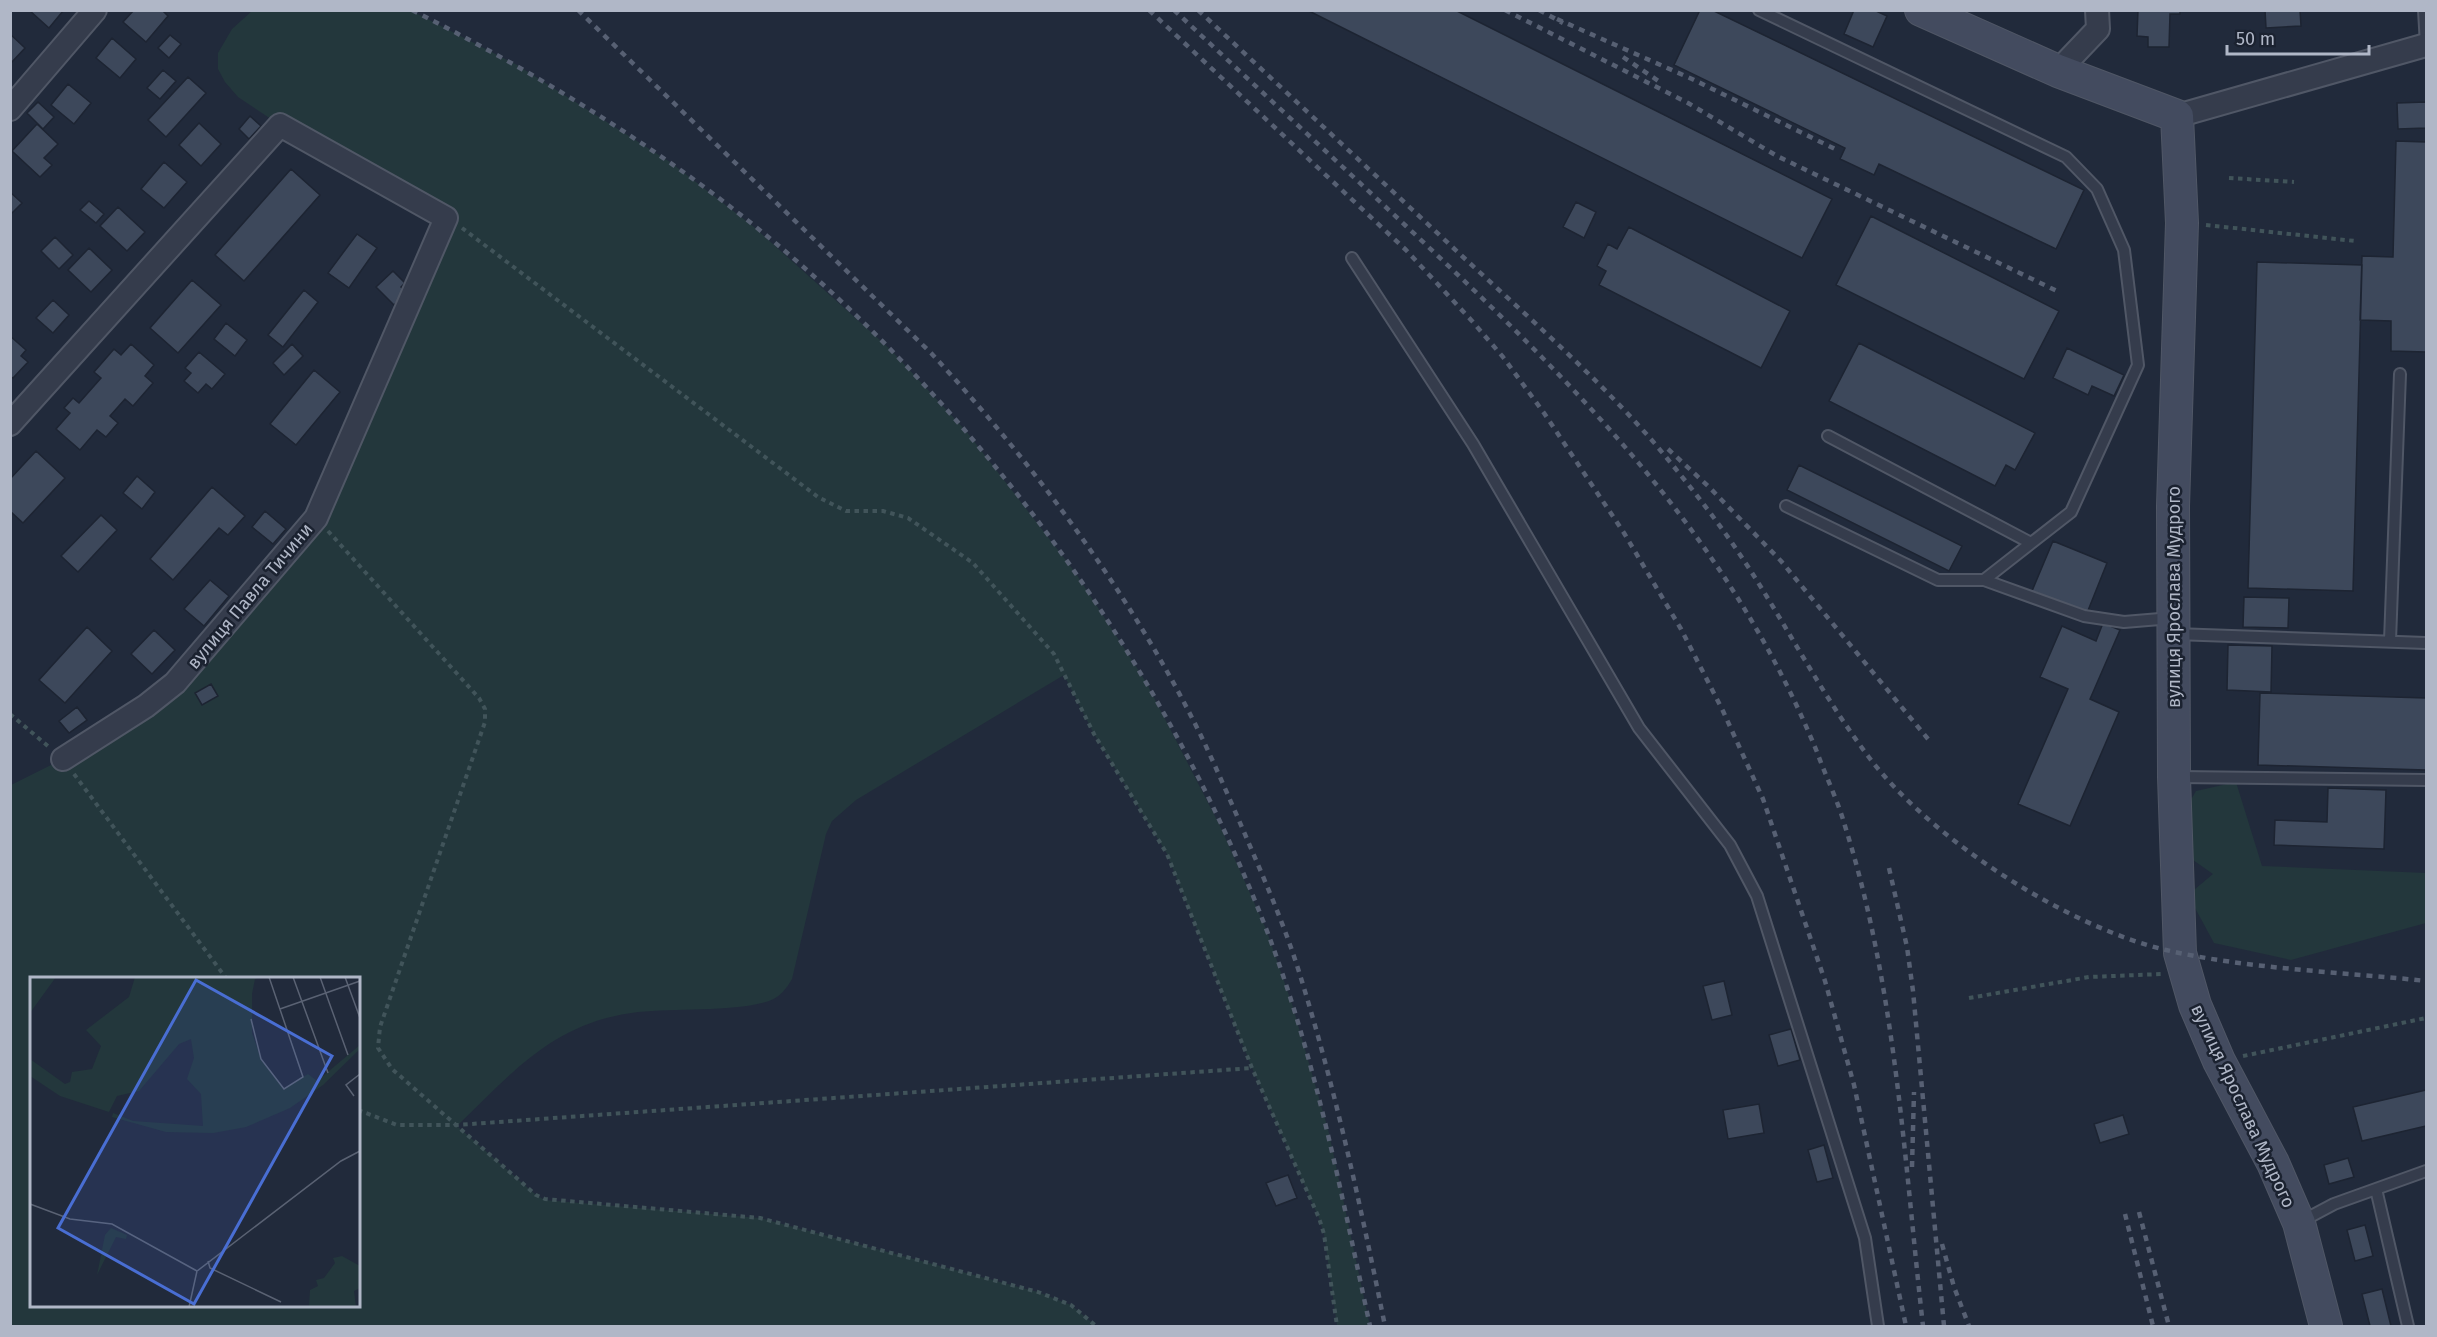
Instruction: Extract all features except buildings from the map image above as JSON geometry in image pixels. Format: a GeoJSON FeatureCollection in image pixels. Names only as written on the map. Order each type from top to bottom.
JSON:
{"type":"FeatureCollection","features":[{"type":"Feature","properties":{"kind":"street"},"geometry":{"type":"LineString","coordinates":[[10,109],[95,10]]}},
{"type":"Feature","properties":{"kind":"street"},"geometry":{"type":"LineString","coordinates":[[1921,10],[2058,71],[2177,116],[2426,45]]}},
{"type":"Feature","properties":{"kind":"street"},"geometry":{"type":"LineString","coordinates":[[2058,71],[2098,29],[2097,10]]}},
{"type":"Feature","properties":{"kind":"street","name":"вулиця Ярослава Мудрого"},"geometry":{"type":"LineString","coordinates":[[2177,116],[2182,223],[2173,506],[2173,626],[2174,777],[2180,953],[2184,974],[2219,1061],[2273,1163],[2299,1223],[2326,1326]]}},
{"type":"Feature","properties":{"kind":"street"},"geometry":{"type":"LineString","coordinates":[[10,424],[280,125],[446,218]]}},
{"type":"Feature","properties":{"kind":"street","name":"вулиця Павла Тичини"},"geometry":{"type":"LineString","coordinates":[[63,759],[146,706],[175,683],[316,518],[446,218]]}},
{"type":"Feature","properties":{"kind":"lane"},"geometry":{"type":"LineString","coordinates":[[1759,10],[2066,157],[2097,189],[2124,250],[2138,365],[2071,512],[1984,580]]}},
{"type":"Feature","properties":{"kind":"lane"},"geometry":{"type":"LineString","coordinates":[[2424,10],[2426,45]]}},
{"type":"Feature","properties":{"kind":"lane"},"geometry":{"type":"LineString","coordinates":[[1352,258],[1473,444],[1639,728],[1730,845],[1757,896],[1865,1238],[1878,1326]]}},
{"type":"Feature","properties":{"kind":"lane"},"geometry":{"type":"LineString","coordinates":[[2390,641],[2400,374]]}},
{"type":"Feature","properties":{"kind":"lane"},"geometry":{"type":"LineString","coordinates":[[1828,436],[2031,543]]}},
{"type":"Feature","properties":{"kind":"lane"},"geometry":{"type":"LineString","coordinates":[[1786,506],[1938,580],[1984,580],[2085,616],[2173,626],[2427,643]]}},
{"type":"Feature","properties":{"kind":"lane"},"geometry":{"type":"LineString","coordinates":[[2174,777],[2427,780]]}},
{"type":"Feature","properties":{"kind":"lane"},"geometry":{"type":"LineString","coordinates":[[2299,1223],[2334,1204],[2427,1171]]}},
{"type":"Feature","properties":{"kind":"lane"},"geometry":{"type":"LineString","coordinates":[[2376,1189],[2408,1326]]}},
{"type":"Feature","properties":{"kind":"path"},"geometry":{"type":"LineString","coordinates":[[2229,178],[2294,182]]}},
{"type":"Feature","properties":{"kind":"path"},"geometry":{"type":"LineString","coordinates":[[446,218],[489,247],[818,497],[846,511],[883,511],[908,518],[973,563],[1054,654],[1094,734],[1167,854],[1252,1068],[1324,1234],[1337,1326]]}},
{"type":"Feature","properties":{"kind":"path"},"geometry":{"type":"LineString","coordinates":[[2206,225],[2355,241]]}},
{"type":"Feature","properties":{"kind":"path"},"geometry":{"type":"LineString","coordinates":[[316,518],[479,698],[485,709],[485,722],[377,1038],[380,1055],[392,1069],[536,1195],[545,1200],[760,1218],[1038,1292],[1071,1305],[1096,1326]]}},
{"type":"Feature","properties":{"kind":"path"},"geometry":{"type":"LineString","coordinates":[[10,714],[63,759],[225,977]]}},
{"type":"Feature","properties":{"kind":"path"},"geometry":{"type":"LineString","coordinates":[[1969,998],[2089,976],[2184,974]]}},
{"type":"Feature","properties":{"kind":"path"},"geometry":{"type":"LineString","coordinates":[[2219,1061],[2427,1018]]}},
{"type":"Feature","properties":{"kind":"path"},"geometry":{"type":"LineString","coordinates":[[360,1111],[397,1125],[457,1125],[1252,1068]]}},
{"type":"Feature","properties":{"kind":"green space"},"geometry":{"type":"Polygon","coordinates":[[[252,11],[412,11],[517,65],[670,162],[754,227],[890,349],[966,431],[1075,572],[1146,682],[1220,826],[1266,929],[1292,1004],[1329,1133],[1370,1326],[1337,1326],[1324,1234],[1319,1218],[1252,1068],[1167,854],[1094,734],[1064,675],[856,800],[832,821],[826,834],[792,979],[777,997],[740,1007],[638,1012],[582,1026],[537,1052],[517,1068],[457,1126],[536,1195],[545,1200],[760,1218],[1038,1292],[1071,1305],[1096,1326],[11,1326],[11,785],[63,759],[146,706],[316,518],[446,218],[280,125],[238,97],[225,82],[218,69],[218,53],[232,29],[252,11]]]}},
{"type":"Feature","properties":{"kind":"green space"},"geometry":{"type":"Polygon","coordinates":[[[2236,782],[2262,866],[2426,873],[2426,923],[2291,960],[2214,943],[2188,895],[2213,874],[2193,860],[2182,815],[2196,791],[2236,782]]]}},
{"type":"Feature","properties":{"kind":"railway"},"geometry":{"type":"LineString","coordinates":[[412,10],[511,63],[607,121],[669,162],[766,235],[858,317],[944,406],[1024,503],[1097,604],[1162,710],[1219,820],[1267,931],[1300,1028],[1313,1077],[1338,1176],[1370,1326]]}},
{"type":"Feature","properties":{"kind":"railway"},"geometry":{"type":"LineString","coordinates":[[578,10],[931,353],[1009,442],[1046,489],[1082,538],[1148,638],[1209,753],[1267,885],[1294,957],[1336,1106],[1385,1326]]}},
{"type":"Feature","properties":{"kind":"railway"},"geometry":{"type":"LineString","coordinates":[[1149,10],[1406,250],[1503,357],[1544,413],[1624,533],[1681,629],[1723,711],[1763,799],[1825,981],[1854,1085],[1906,1326]]}},
{"type":"Feature","properties":{"kind":"railway"},"geometry":{"type":"LineString","coordinates":[[1174,10],[1469,285],[1587,404],[1642,466],[1692,531],[1739,600],[1781,673],[1817,752],[1842,817],[1862,887],[1876,949],[1896,1074],[1923,1326]]}},
{"type":"Feature","properties":{"kind":"railway"},"geometry":{"type":"LineString","coordinates":[[1198,10],[1562,348],[1656,445],[1731,542],[1852,734],[1894,787],[1926,818],[2003,875],[2044,900],[2086,922],[2127,938],[2166,950],[2229,962],[2426,981]]}},
{"type":"Feature","properties":{"kind":"railway"},"geometry":{"type":"LineString","coordinates":[[1505,10],[1688,103],[1777,156],[2057,291]]}},
{"type":"Feature","properties":{"kind":"railway"},"geometry":{"type":"LineString","coordinates":[[1539,10],[1563,23]]}},
{"type":"Feature","properties":{"kind":"railway"},"geometry":{"type":"LineString","coordinates":[[1557,19],[1692,79],[1835,149]]}},
{"type":"Feature","properties":{"kind":"railway"},"geometry":{"type":"LineString","coordinates":[[1623,57],[1660,82]]}},
{"type":"Feature","properties":{"kind":"railway"},"geometry":{"type":"LineString","coordinates":[[1668,449],[1709,487],[1781,561],[1928,739]]}},
{"type":"Feature","properties":{"kind":"railway"},"geometry":{"type":"LineString","coordinates":[[1889,868],[1907,947],[1913,991],[1944,1326]]}},
{"type":"Feature","properties":{"kind":"railway"},"geometry":{"type":"LineString","coordinates":[[1912,1167],[1914,1092]]}},
{"type":"Feature","properties":{"kind":"railway"},"geometry":{"type":"LineString","coordinates":[[2139,1212],[2169,1326]]}},
{"type":"Feature","properties":{"kind":"railway"},"geometry":{"type":"LineString","coordinates":[[2125,1214],[2153,1326]]}},
{"type":"Feature","properties":{"kind":"railway"},"geometry":{"type":"LineString","coordinates":[[1942,1244],[1954,1287],[1969,1326]]}}]}
